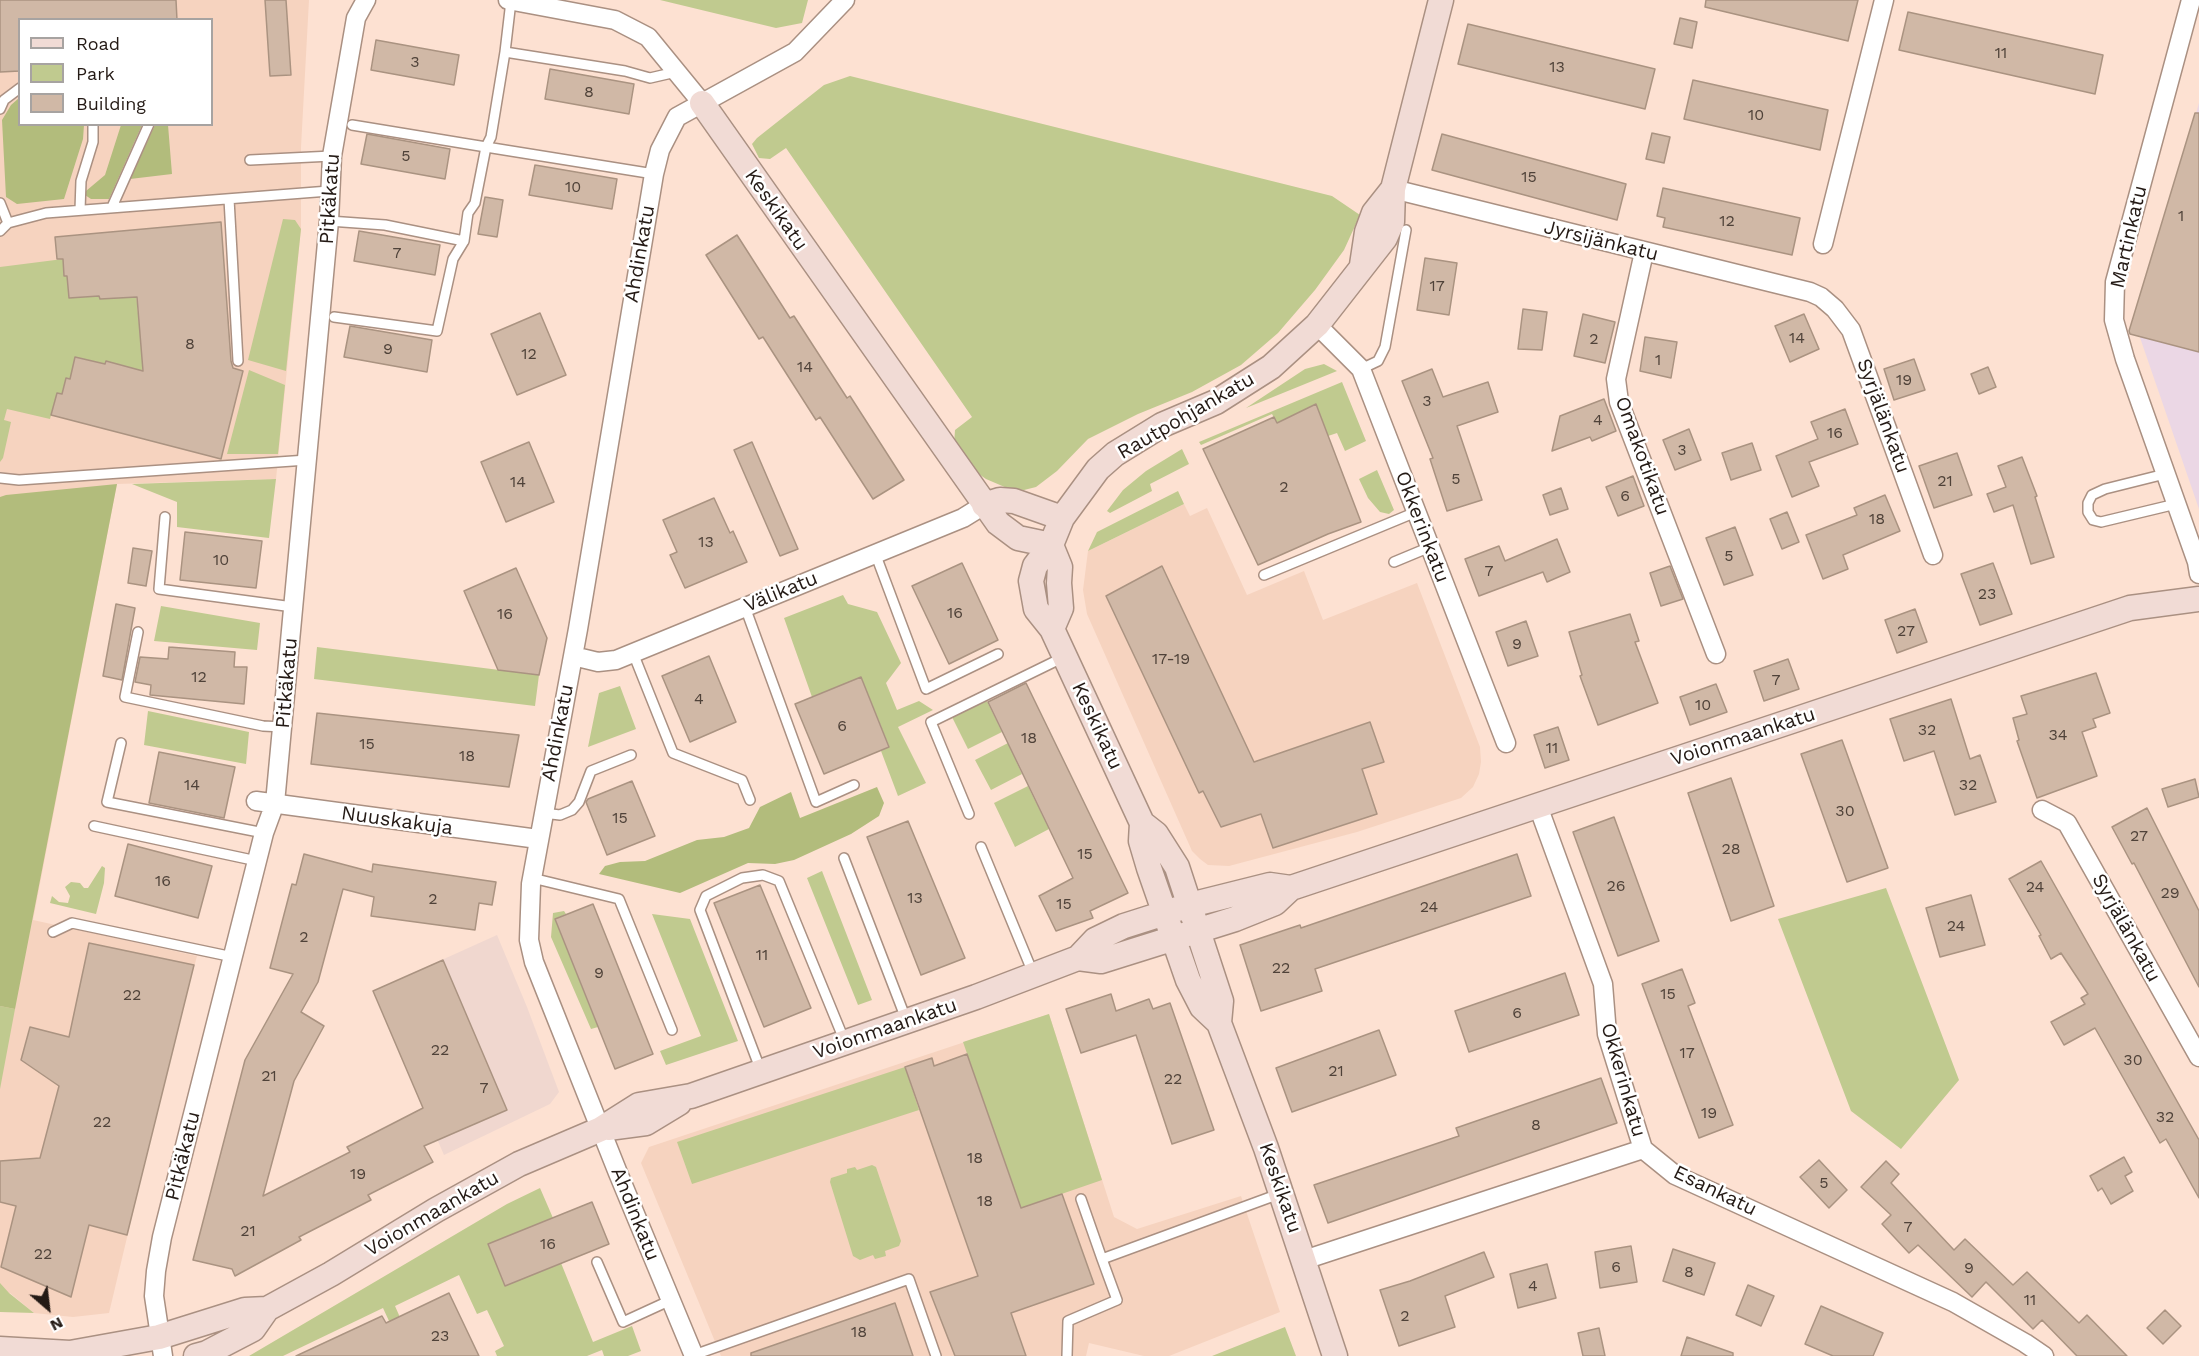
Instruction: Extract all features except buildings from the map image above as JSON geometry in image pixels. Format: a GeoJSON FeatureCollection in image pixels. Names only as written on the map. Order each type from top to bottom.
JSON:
{"type":"FeatureCollection","features":[{"type":"Feature","properties":{"kind":"main road","name":"Rautpohjankatu"},"geometry":{"type":"LineString","coordinates":[[1062,518],[1098,469],[1116,454],[1162,425],[1216,402],[1271,367],[1317,325],[1342,295],[1362,265],[1367,232],[1374,213],[1393,189],[1441,0]]}},
{"type":"Feature","properties":{"kind":"main road","name":"Keskikatu"},"geometry":{"type":"LineString","coordinates":[[702,103],[998,523],[1018,538],[1051,545]]}},
{"type":"Feature","properties":{"kind":"main road"},"geometry":{"type":"LineString","coordinates":[[984,505],[1000,500],[1014,501],[1062,518]]}},
{"type":"Feature","properties":{"kind":"main road","name":"Keskikatu"},"geometry":{"type":"LineString","coordinates":[[1062,518],[1051,545],[1035,566],[1032,581],[1036,609],[1052,629],[1142,823],[1142,841],[1188,980],[1202,1007],[1219,1023]]}},
{"type":"Feature","properties":{"kind":"main road","name":"Voionmaankatu"},"geometry":{"type":"LineString","coordinates":[[1078,958],[1101,961],[1235,919],[1275,903],[1291,888],[2130,608],[2199,599]]}},
{"type":"Feature","properties":{"kind":"main road","name":"Keskikatu"},"geometry":{"type":"LineString","coordinates":[[1142,823],[1156,834],[1177,867],[1221,1001],[1219,1023],[1282,1193],[1335,1356]]}},
{"type":"Feature","properties":{"kind":"main road","name":"Voionmaankatu"},"geometry":{"type":"LineString","coordinates":[[0,1349],[70,1353],[161,1346],[245,1310],[267,1309],[331,1274],[436,1209],[519,1164],[601,1129],[646,1123],[691,1096],[1034,975],[1078,958],[1095,940],[1164,913],[1270,885],[1291,888]]}},
{"type":"Feature","properties":{"kind":"main road","name":"Voionmaankatu"},"geometry":{"type":"LineString","coordinates":[[196,1356],[207,1353],[253,1329],[267,1309]]}},
{"type":"Feature","properties":{"kind":"street","name":"Pitkäkatu"},"geometry":{"type":"LineString","coordinates":[[161,1346],[154,1296],[159,1255],[264,833],[275,803],[329,221],[332,156],[356,18],[366,0]]}},
{"type":"Feature","properties":{"kind":"street","name":"Keskikatu"},"geometry":{"type":"LineString","coordinates":[[509,0],[615,20],[648,37],[702,103]]}},
{"type":"Feature","properties":{"kind":"street","name":"Ahdinkatu"},"geometry":{"type":"LineString","coordinates":[[694,1356],[534,962],[529,940],[532,878],[573,656],[654,174],[660,150],[678,117],[795,52],[845,0]]}},
{"type":"Feature","properties":{"kind":"street"},"geometry":{"type":"LineString","coordinates":[[1823,244],[1884,0]]}},
{"type":"Feature","properties":{"kind":"street","name":"Martinkatu"},"geometry":{"type":"LineString","coordinates":[[2191,0],[2115,282],[2114,320],[2125,359],[2199,574]]}},
{"type":"Feature","properties":{"kind":"street","name":"Jyrsijänkatu"},"geometry":{"type":"LineString","coordinates":[[1393,189],[1810,292]]}},
{"type":"Feature","properties":{"kind":"street","name":"Omakotikatu"},"geometry":{"type":"LineString","coordinates":[[1644,252],[1616,379],[1619,402],[1716,654]]}},
{"type":"Feature","properties":{"kind":"street","name":"Syrjälänkatu"},"geometry":{"type":"LineString","coordinates":[[1810,292],[1821,297],[1835,309],[1851,330],[1933,555]]}},
{"type":"Feature","properties":{"kind":"street","name":"Okkerinkatu"},"geometry":{"type":"LineString","coordinates":[[1317,325],[1361,369],[1506,743]]}},
{"type":"Feature","properties":{"kind":"street","name":"Välikatu"},"geometry":{"type":"LineString","coordinates":[[573,656],[598,662],[615,660],[963,518],[984,505]]}},
{"type":"Feature","properties":{"kind":"street","name":"Nuuskakuja"},"geometry":{"type":"LineString","coordinates":[[256,801],[538,840]]}},
{"type":"Feature","properties":{"kind":"street","name":"Okkerinkatu"},"geometry":{"type":"LineString","coordinates":[[1538,806],[1603,984],[1607,1034],[1643,1149]]}},
{"type":"Feature","properties":{"kind":"street","name":"Syrjälänkatu"},"geometry":{"type":"LineString","coordinates":[[2042,810],[2067,823],[2199,1058]]}},
{"type":"Feature","properties":{"kind":"street"},"geometry":{"type":"LineString","coordinates":[[1304,1260],[1643,1149]]}},
{"type":"Feature","properties":{"kind":"street","name":"Esankatu"},"geometry":{"type":"LineString","coordinates":[[1643,1149],[1675,1175],[1953,1302],[2044,1356]]}},
{"type":"Feature","properties":{"kind":"lane"},"geometry":{"type":"LineString","coordinates":[[334,317],[437,331],[453,259],[464,241],[468,213],[475,203],[490,137],[505,52],[509,0]]}},
{"type":"Feature","properties":{"kind":"lane"},"geometry":{"type":"LineString","coordinates":[[505,52],[625,71],[650,78],[676,72]]}},
{"type":"Feature","properties":{"kind":"lane"},"geometry":{"type":"LineString","coordinates":[[0,110],[4,100],[18,90]]}},
{"type":"Feature","properties":{"kind":"lane"},"geometry":{"type":"LineString","coordinates":[[352,125],[654,174]]}},
{"type":"Feature","properties":{"kind":"lane"},"geometry":{"type":"LineString","coordinates":[[80,210],[81,181],[93,142],[93,126]]}},
{"type":"Feature","properties":{"kind":"lane"},"geometry":{"type":"LineString","coordinates":[[112,207],[148,126]]}},
{"type":"Feature","properties":{"kind":"lane"},"geometry":{"type":"LineString","coordinates":[[250,160],[332,156]]}},
{"type":"Feature","properties":{"kind":"lane"},"geometry":{"type":"LineString","coordinates":[[0,231],[8,223],[46,213],[229,199],[330,195]]}},
{"type":"Feature","properties":{"kind":"lane"},"geometry":{"type":"LineString","coordinates":[[229,199],[238,361]]}},
{"type":"Feature","properties":{"kind":"lane"},"geometry":{"type":"LineString","coordinates":[[0,203],[8,223]]}},
{"type":"Feature","properties":{"kind":"lane"},"geometry":{"type":"LineString","coordinates":[[329,221],[385,225],[464,241]]}},
{"type":"Feature","properties":{"kind":"lane"},"geometry":{"type":"LineString","coordinates":[[1361,369],[1378,361],[1385,346],[1406,230]]}},
{"type":"Feature","properties":{"kind":"lane"},"geometry":{"type":"LineString","coordinates":[[0,478],[19,480],[307,460]]}},
{"type":"Feature","properties":{"kind":"lane"},"geometry":{"type":"LineString","coordinates":[[2165,474],[2105,489],[2092,495],[2088,503],[2088,512],[2093,520],[2101,522],[2176,504]]}},
{"type":"Feature","properties":{"kind":"lane"},"geometry":{"type":"LineString","coordinates":[[1264,575],[1416,512]]}},
{"type":"Feature","properties":{"kind":"lane"},"geometry":{"type":"LineString","coordinates":[[165,517],[159,589],[293,607]]}},
{"type":"Feature","properties":{"kind":"lane"},"geometry":{"type":"LineString","coordinates":[[1394,562],[1430,547]]}},
{"type":"Feature","properties":{"kind":"lane"},"geometry":{"type":"LineString","coordinates":[[875,554],[926,689],[998,654]]}},
{"type":"Feature","properties":{"kind":"lane"},"geometry":{"type":"LineString","coordinates":[[745,607],[816,802],[854,785]]}},
{"type":"Feature","properties":{"kind":"lane"},"geometry":{"type":"LineString","coordinates":[[138,632],[125,697],[263,726],[283,727]]}},
{"type":"Feature","properties":{"kind":"lane"},"geometry":{"type":"LineString","coordinates":[[633,653],[673,753],[742,780],[750,800]]}},
{"type":"Feature","properties":{"kind":"lane"},"geometry":{"type":"LineString","coordinates":[[969,814],[931,722],[1064,657]]}},
{"type":"Feature","properties":{"kind":"lane"},"geometry":{"type":"LineString","coordinates":[[121,743],[108,801],[264,833]]}},
{"type":"Feature","properties":{"kind":"lane"},"geometry":{"type":"LineString","coordinates":[[543,813],[560,816],[572,810],[579,802],[591,771],[631,755]]}},
{"type":"Feature","properties":{"kind":"lane"},"geometry":{"type":"LineString","coordinates":[[94,826],[257,861]]}},
{"type":"Feature","properties":{"kind":"lane"},"geometry":{"type":"LineString","coordinates":[[981,847],[1034,975]]}},
{"type":"Feature","properties":{"kind":"lane"},"geometry":{"type":"LineString","coordinates":[[844,858],[906,1021]]}},
{"type":"Feature","properties":{"kind":"lane"},"geometry":{"type":"LineString","coordinates":[[761,1071],[700,910],[706,896],[742,878],[764,874],[779,881],[846,1042]]}},
{"type":"Feature","properties":{"kind":"lane"},"geometry":{"type":"LineString","coordinates":[[532,878],[619,899],[672,1030]]}},
{"type":"Feature","properties":{"kind":"lane"},"geometry":{"type":"LineString","coordinates":[[53,932],[72,923],[233,957]]}},
{"type":"Feature","properties":{"kind":"lane"},"geometry":{"type":"LineString","coordinates":[[1102,1259],[1282,1193]]}},
{"type":"Feature","properties":{"kind":"lane"},"geometry":{"type":"LineString","coordinates":[[1067,1356],[1068,1321],[1117,1300],[1082,1199]]}},
{"type":"Feature","properties":{"kind":"lane"},"geometry":{"type":"LineString","coordinates":[[597,1262],[622,1322],[671,1300]]}},
{"type":"Feature","properties":{"kind":"lane"},"geometry":{"type":"LineString","coordinates":[[694,1356],[909,1279],[936,1356]]}},
{"type":"Feature","properties":{"kind":"shaded area"},"geometry":{"type":"Polygon","coordinates":[[[0,0],[309,0],[301,147],[301,229],[276,479],[117,484],[33,920],[197,956],[165,1078],[109,1313],[73,1317],[34,1313],[10,1293],[0,1300],[0,0]]]}},
{"type":"Feature","properties":{"kind":"shaded area"},"geometry":{"type":"Polygon","coordinates":[[[2199,103],[2199,509],[2136,326],[2199,103]]]}},
{"type":"Feature","properties":{"kind":"shaded area"},"geometry":{"type":"Polygon","coordinates":[[[1184,504],[1190,516],[1207,508],[1247,595],[1304,571],[1323,620],[1417,583],[1480,747],[1479,774],[1473,787],[1461,798],[1357,832],[1229,866],[1208,865],[1200,859],[1192,851],[1087,614],[1083,590],[1088,551],[1184,504]]]}},
{"type":"Feature","properties":{"kind":"shaded area"},"geometry":{"type":"Polygon","coordinates":[[[497,935],[559,1092],[550,1104],[444,1155],[373,991],[497,935]]]}},
{"type":"Feature","properties":{"kind":"shaded area"},"geometry":{"type":"Polygon","coordinates":[[[1049,1014],[1114,1217],[1137,1229],[1241,1196],[1280,1312],[1169,1356],[1144,1356],[1089,1343],[1086,1356],[721,1356],[641,1163],[649,1147],[1049,1014]]]}},
{"type":"Feature","properties":{"kind":"green space"},"geometry":{"type":"Polygon","coordinates":[[[660,0],[808,0],[802,23],[776,28],[660,0]]]}},
{"type":"Feature","properties":{"kind":"green space"},"geometry":{"type":"Polygon","coordinates":[[[850,76],[1332,196],[1360,215],[1344,250],[1315,290],[1278,333],[1241,365],[1192,392],[1138,414],[1088,439],[1057,471],[1036,487],[1024,490],[1007,488],[986,479],[970,468],[954,445],[955,430],[972,417],[786,148],[770,159],[759,158],[752,144],[824,85],[850,76]]]}},
{"type":"Feature","properties":{"kind":"green space"},"geometry":{"type":"Polygon","coordinates":[[[18,99],[18,126],[84,126],[83,139],[64,199],[17,204],[6,197],[2,120],[11,105],[18,99]]]}},
{"type":"Feature","properties":{"kind":"green space"},"geometry":{"type":"Polygon","coordinates":[[[121,126],[142,126],[109,199],[91,199],[85,195],[86,191],[105,175],[121,126]]]}},
{"type":"Feature","properties":{"kind":"green space"},"geometry":{"type":"Polygon","coordinates":[[[155,126],[168,126],[172,174],[130,179],[155,126]]]}},
{"type":"Feature","properties":{"kind":"green space"},"geometry":{"type":"Polygon","coordinates":[[[283,219],[295,220],[301,229],[286,371],[248,360],[283,219]]]}},
{"type":"Feature","properties":{"kind":"green space"},"geometry":{"type":"Polygon","coordinates":[[[71,258],[63,267],[64,276],[67,276],[69,298],[92,296],[99,291],[100,299],[109,299],[109,295],[136,293],[140,334],[151,333],[141,374],[106,361],[104,369],[97,362],[75,357],[70,379],[66,378],[64,387],[69,397],[57,393],[50,419],[7,409],[4,420],[11,422],[3,458],[0,462],[0,267],[71,258]]]}},
{"type":"Feature","properties":{"kind":"green space"},"geometry":{"type":"Polygon","coordinates":[[[1324,364],[1337,371],[1246,408],[1305,369],[1324,364]]]}},
{"type":"Feature","properties":{"kind":"green space"},"geometry":{"type":"Polygon","coordinates":[[[249,370],[285,385],[278,454],[227,454],[249,370]]]}},
{"type":"Feature","properties":{"kind":"green space"},"geometry":{"type":"Polygon","coordinates":[[[1342,382],[1366,441],[1345,451],[1337,433],[1328,436],[1277,423],[1272,414],[1201,445],[1199,442],[1342,382]]]}},
{"type":"Feature","properties":{"kind":"green space"},"geometry":{"type":"Polygon","coordinates":[[[1182,449],[1189,464],[1150,484],[1152,491],[1110,513],[1107,511],[1123,490],[1146,471],[1182,449]]]}},
{"type":"Feature","properties":{"kind":"green space"},"geometry":{"type":"Polygon","coordinates":[[[1377,470],[1394,510],[1389,514],[1380,512],[1368,498],[1359,479],[1377,470]]]}},
{"type":"Feature","properties":{"kind":"green space"},"geometry":{"type":"Polygon","coordinates":[[[276,479],[269,538],[177,527],[177,502],[132,484],[276,479]]]}},
{"type":"Feature","properties":{"kind":"green space"},"geometry":{"type":"Polygon","coordinates":[[[117,484],[15,1009],[0,1006],[0,497],[117,484]]]}},
{"type":"Feature","properties":{"kind":"green space"},"geometry":{"type":"Polygon","coordinates":[[[1178,491],[1184,504],[1088,551],[1097,532],[1178,491]]]}},
{"type":"Feature","properties":{"kind":"green space"},"geometry":{"type":"Polygon","coordinates":[[[843,595],[848,604],[877,612],[901,663],[886,683],[897,710],[919,701],[933,710],[898,727],[926,783],[898,796],[881,751],[889,746],[861,677],[812,697],[784,618],[843,595]]]}},
{"type":"Feature","properties":{"kind":"green space"},"geometry":{"type":"Polygon","coordinates":[[[161,606],[260,623],[257,650],[154,641],[161,606]]]}},
{"type":"Feature","properties":{"kind":"green space"},"geometry":{"type":"Polygon","coordinates":[[[317,647],[539,675],[535,706],[314,679],[317,647]]]}},
{"type":"Feature","properties":{"kind":"green space"},"geometry":{"type":"Polygon","coordinates":[[[620,686],[636,729],[588,747],[599,693],[620,686]]]}},
{"type":"Feature","properties":{"kind":"green space"},"geometry":{"type":"Polygon","coordinates":[[[987,701],[1002,732],[968,749],[952,717],[987,701]]]}},
{"type":"Feature","properties":{"kind":"green space"},"geometry":{"type":"Polygon","coordinates":[[[148,711],[249,732],[246,764],[144,745],[148,711]]]}},
{"type":"Feature","properties":{"kind":"green space"},"geometry":{"type":"Polygon","coordinates":[[[1008,743],[1022,774],[991,790],[975,760],[1008,743]]]}},
{"type":"Feature","properties":{"kind":"green space"},"geometry":{"type":"Polygon","coordinates":[[[1028,786],[1049,829],[1015,847],[994,803],[1028,786]]]}},
{"type":"Feature","properties":{"kind":"green space"},"geometry":{"type":"Polygon","coordinates":[[[877,787],[884,803],[879,816],[851,834],[794,860],[775,864],[748,863],[680,893],[599,874],[605,866],[620,862],[645,861],[697,840],[724,837],[749,828],[760,807],[791,792],[800,818],[877,787]]]}},
{"type":"Feature","properties":{"kind":"green space"},"geometry":{"type":"Polygon","coordinates":[[[102,866],[105,868],[104,883],[96,914],[50,903],[52,896],[59,902],[68,903],[70,896],[65,887],[71,882],[80,883],[84,888],[88,888],[102,866]]]}},
{"type":"Feature","properties":{"kind":"green space"},"geometry":{"type":"Polygon","coordinates":[[[822,871],[872,1000],[858,1005],[807,878],[822,871]]]}},
{"type":"Feature","properties":{"kind":"green space"},"geometry":{"type":"Polygon","coordinates":[[[1886,888],[1959,1080],[1901,1149],[1851,1111],[1778,919],[1886,888]]]}},
{"type":"Feature","properties":{"kind":"green space"},"geometry":{"type":"Polygon","coordinates":[[[564,911],[566,914],[555,919],[598,1027],[591,1029],[551,937],[553,913],[564,911]]]}},
{"type":"Feature","properties":{"kind":"green space"},"geometry":{"type":"Polygon","coordinates":[[[652,914],[690,919],[738,1041],[666,1065],[660,1051],[701,1036],[652,914]]]}},
{"type":"Feature","properties":{"kind":"green space"},"geometry":{"type":"Polygon","coordinates":[[[0,1006],[15,1009],[0,1089],[0,1006]]]}},
{"type":"Feature","properties":{"kind":"green space"},"geometry":{"type":"Polygon","coordinates":[[[1049,1014],[1102,1180],[1021,1208],[963,1042],[1049,1014]]]}},
{"type":"Feature","properties":{"kind":"green space"},"geometry":{"type":"Polygon","coordinates":[[[905,1067],[919,1110],[692,1184],[677,1142],[905,1067]]]}},
{"type":"Feature","properties":{"kind":"green space"},"geometry":{"type":"Polygon","coordinates":[[[872,1165],[876,1167],[901,1241],[899,1246],[885,1251],[886,1256],[875,1259],[873,1255],[860,1260],[853,1256],[830,1182],[831,1178],[847,1173],[847,1169],[855,1167],[857,1170],[872,1165]]]}},
{"type":"Feature","properties":{"kind":"green space"},"geometry":{"type":"Polygon","coordinates":[[[540,1188],[553,1218],[505,1286],[561,1263],[593,1342],[632,1326],[641,1351],[628,1356],[604,1356],[602,1350],[587,1356],[497,1356],[495,1351],[504,1346],[487,1310],[477,1314],[459,1275],[395,1306],[410,1340],[400,1345],[383,1308],[283,1356],[249,1356],[507,1204],[540,1188]]]}},
{"type":"Feature","properties":{"kind":"green space"},"geometry":{"type":"Polygon","coordinates":[[[0,1283],[9,1293],[34,1313],[0,1312],[0,1283]]]}},
{"type":"Feature","properties":{"kind":"green space"},"geometry":{"type":"Polygon","coordinates":[[[1285,1327],[1296,1356],[1212,1356],[1285,1327]]]}}]}
